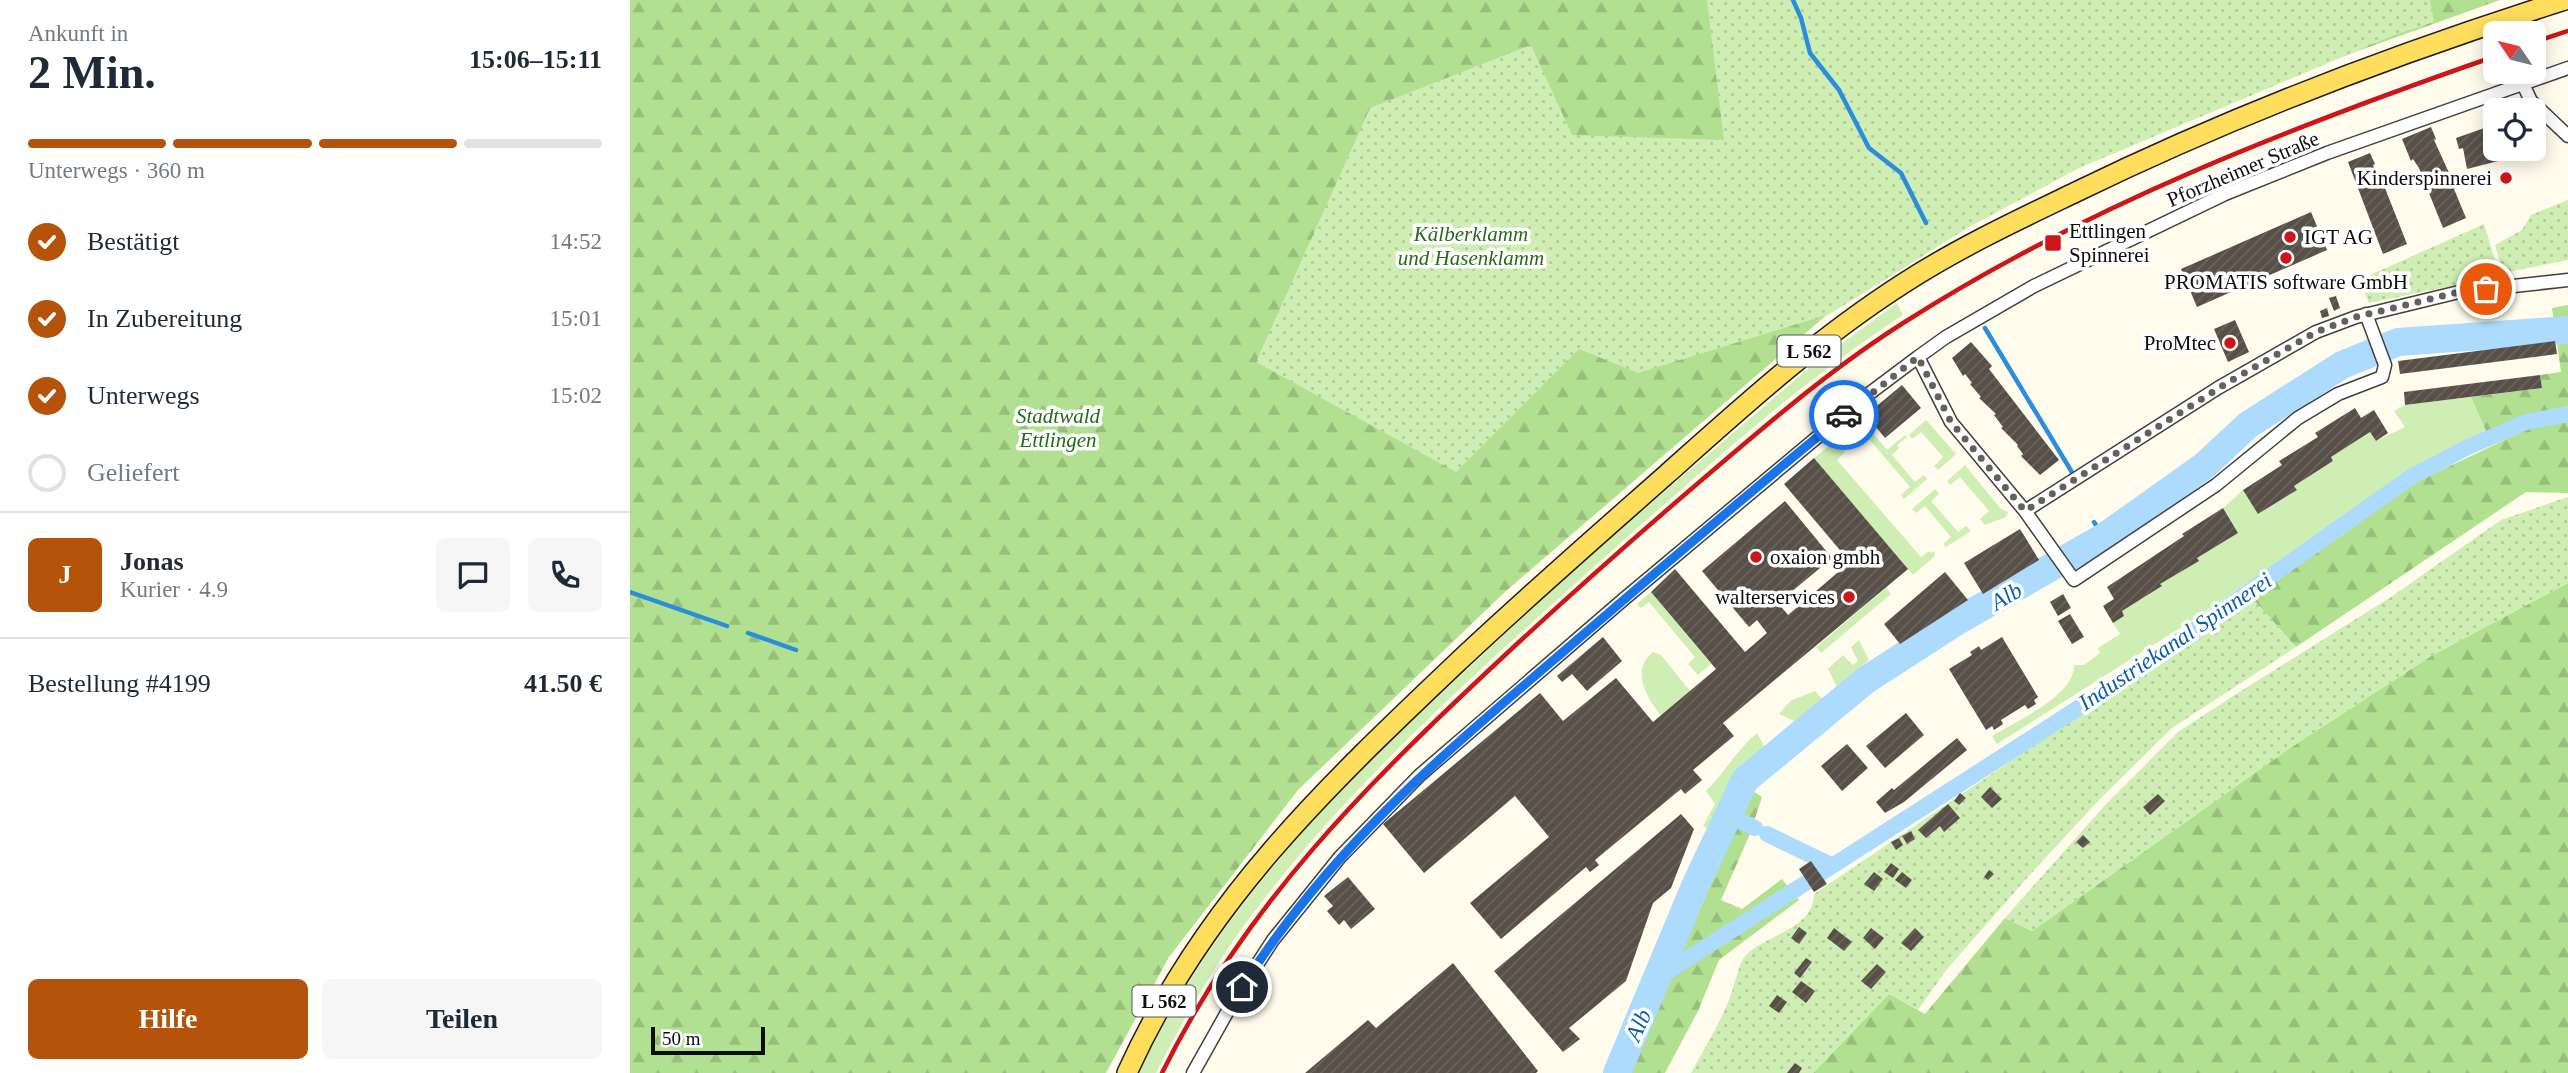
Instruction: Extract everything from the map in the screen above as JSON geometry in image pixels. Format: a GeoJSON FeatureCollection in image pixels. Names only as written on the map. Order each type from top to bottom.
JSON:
{"type":"FeatureCollection","features":[{"type":"Feature","properties":{"kind":"main road","name":"L 562"},"geometry":{"type":"LineString","coordinates":[[1127,1073],[1145,1033],[1207,932],[1274,845],[1352,763],[1521,603],[1763,388],[1834,332],[1906,282],[1979,239],[2142,160],[2320,85],[2442,39],[2565,0]]}},
{"type":"Feature","properties":{"kind":"street","name":"Pforzheimer Straße"},"geometry":{"type":"LineString","coordinates":[[2546,75],[2568,68]]}},
{"type":"Feature","properties":{"kind":"street","name":"Pforzheimer Straße"},"geometry":{"type":"LineString","coordinates":[[1193,1073],[1234,1000],[1281,930],[1340,857],[1412,783],[1624,599],[1849,411],[1918,357],[1946,337],[2034,286],[2225,194],[2327,153],[2517,84]]}},
{"type":"Feature","properties":{"kind":"street"},"geometry":{"type":"LineString","coordinates":[[2523,84],[2531,101],[2568,136]]}},
{"type":"Feature","properties":{"kind":"street"},"geometry":{"type":"LineString","coordinates":[[2025,511],[2145,432],[2262,361],[2316,332],[2366,314],[2459,292],[2568,280]]}},
{"type":"Feature","properties":{"kind":"street"},"geometry":{"type":"LineString","coordinates":[[1918,357],[1951,422],[2025,511],[2074,580],[2216,485],[2298,418],[2338,394],[2382,377],[2385,365],[2366,314]]}},
{"type":"Feature","properties":{"kind":"green space","name":"Stadtwald Ettlingen"},"geometry":{"type":"Polygon","coordinates":[[[630,0],[2500,0],[1973,189],[1506,591],[1298,790],[1169,957],[1106,1073],[630,1073],[630,0]]]}},
{"type":"Feature","properties":{"kind":"green space","name":"Kälberklamm und Hasenklamm"},"geometry":{"type":"Polygon","coordinates":[[[1707,0],[2430,0],[2434,22],[2397,34],[2079,168],[1969,227],[1830,314],[1638,373],[1579,349],[1456,472],[1256,362],[1370,108],[1531,45],[1572,135],[1724,140],[1707,0]]]}},
{"type":"Feature","properties":{"kind":"green space"},"geometry":{"type":"Polygon","coordinates":[[[2568,200],[2568,260],[2503,273],[2495,245],[2522,230],[2531,215],[2568,200]]]}},
{"type":"Feature","properties":{"kind":"green space"},"geometry":{"type":"Polygon","coordinates":[[[2484,224],[2500,276],[2369,303],[2359,280],[2484,224]]]}},
{"type":"Feature","properties":{"kind":"green space"},"geometry":{"type":"Polygon","coordinates":[[[1897,303],[1903,315],[1825,370],[1714,461],[1516,637],[1384,763],[1302,852],[1249,919],[1206,983],[1156,1073],[1139,1073],[1200,965],[1235,915],[1313,821],[1356,776],[1632,517],[1810,367],[1897,303]]]}},
{"type":"Feature","properties":{"kind":"green space"},"geometry":{"type":"Polygon","coordinates":[[[2568,305],[2568,406],[2487,433],[2471,397],[2542,388],[2540,375],[2561,372],[2552,308],[2568,305]]]}},
{"type":"Feature","properties":{"kind":"green space"},"geometry":{"type":"Polygon","coordinates":[[[2471,397],[2487,433],[2421,465],[2191,621],[1997,744],[1992,736],[2055,697],[2072,676],[2074,665],[2084,665],[2100,653],[2098,648],[2120,634],[2113,623],[2124,616],[2122,611],[2198,561],[2197,558],[2238,533],[2223,508],[2243,490],[2259,514],[2297,490],[2294,486],[2333,461],[2331,457],[2370,432],[2376,441],[2405,427],[2394,411],[2405,405],[2471,397]]]}},
{"type":"Feature","properties":{"kind":"green space"},"geometry":{"type":"Polygon","coordinates":[[[1861,419],[1887,450],[1905,435],[1907,437],[1897,445],[1899,448],[1892,455],[1915,482],[1924,475],[1927,479],[1904,499],[1901,495],[1910,487],[1863,432],[1845,447],[1838,439],[1861,419]]]}},
{"type":"Feature","properties":{"kind":"green space"},"geometry":{"type":"Polygon","coordinates":[[[1926,420],[1956,454],[1938,470],[1934,466],[1943,457],[1921,432],[1912,439],[1909,435],[1926,420]]]}},
{"type":"Feature","properties":{"kind":"green space"},"geometry":{"type":"Polygon","coordinates":[[[2568,422],[2568,493],[2526,492],[2296,647],[2252,598],[2416,482],[2530,428],[2568,422]]]}},
{"type":"Feature","properties":{"kind":"green space"},"geometry":{"type":"Polygon","coordinates":[[[1835,441],[1845,452],[1837,460],[1921,557],[1934,551],[1935,556],[1913,575],[1814,458],[1835,441]]]}},
{"type":"Feature","properties":{"kind":"green space"},"geometry":{"type":"Polygon","coordinates":[[[1965,465],[2001,509],[2008,512],[2006,517],[1985,525],[1980,519],[1989,511],[1960,477],[1950,485],[1947,481],[1965,465]]]}},
{"type":"Feature","properties":{"kind":"green space"},"geometry":{"type":"Polygon","coordinates":[[[1935,489],[1939,494],[1931,501],[1958,532],[1966,526],[1971,531],[1946,547],[1943,544],[1951,537],[1925,506],[1916,513],[1912,509],[1935,489]]]}},
{"type":"Feature","properties":{"kind":"green space"},"geometry":{"type":"Polygon","coordinates":[[[2568,497],[2568,583],[2431,656],[2287,750],[2032,931],[2005,918],[2106,804],[2178,732],[2391,597],[2501,520],[2568,497]]]}},
{"type":"Feature","properties":{"kind":"green space"},"geometry":{"type":"Polygon","coordinates":[[[2568,583],[2568,1073],[1813,1073],[1889,994],[1925,1014],[2005,918],[2032,931],[2287,750],[2431,656],[2568,583]]]}},
{"type":"Feature","properties":{"kind":"green space"},"geometry":{"type":"Polygon","coordinates":[[[1886,588],[1891,594],[1821,653],[1816,647],[1886,588]]]}},
{"type":"Feature","properties":{"kind":"green space"},"geometry":{"type":"Polygon","coordinates":[[[1651,592],[1711,664],[1698,675],[1688,664],[1695,657],[1649,602],[1641,608],[1637,604],[1651,592]]]}},
{"type":"Feature","properties":{"kind":"green space"},"geometry":{"type":"Polygon","coordinates":[[[2252,598],[2296,647],[2172,728],[2099,800],[2027,878],[1947,969],[1918,1010],[1889,994],[1813,1073],[1691,1073],[1726,1008],[1746,955],[1798,923],[1812,906],[1814,894],[2252,598]]]}},
{"type":"Feature","properties":{"kind":"green space"},"geometry":{"type":"Polygon","coordinates":[[[1859,640],[1869,660],[1837,687],[1828,669],[1843,655],[1853,665],[1858,661],[1851,647],[1859,640]]]}},
{"type":"Feature","properties":{"kind":"green space"},"geometry":{"type":"Polygon","coordinates":[[[1653,652],[1661,655],[1690,691],[1661,716],[1643,684],[1643,667],[1653,652]]]}},
{"type":"Feature","properties":{"kind":"green space"},"geometry":{"type":"Polygon","coordinates":[[[1815,691],[1822,699],[1795,721],[1779,714],[1790,701],[1815,691]]]}},
{"type":"Feature","properties":{"kind":"green space"},"geometry":{"type":"Polygon","coordinates":[[[1757,733],[1764,746],[1735,774],[1709,829],[1703,826],[1715,804],[1706,791],[1757,733]]]}},
{"type":"Feature","properties":{"kind":"green space"},"geometry":{"type":"Polygon","coordinates":[[[1746,787],[1762,797],[1750,834],[1721,900],[1742,909],[1782,879],[1799,900],[1719,960],[1698,1011],[1665,1073],[1623,1073],[1746,787]]]}},
{"type":"Feature","properties":{"kind":"building"},"geometry":{"type":"Polygon","coordinates":[[[2431,127],[2466,218],[2443,228],[2419,168],[2413,159],[2411,161],[2402,139],[2431,127]]]}},
{"type":"Feature","properties":{"kind":"building"},"geometry":{"type":"Polygon","coordinates":[[[2483,129],[2483,161],[2498,161],[2467,169],[2463,148],[2459,149],[2456,138],[2483,129]]]}},
{"type":"Feature","properties":{"kind":"building"},"geometry":{"type":"Polygon","coordinates":[[[2370,153],[2407,244],[2383,254],[2348,162],[2370,153]]]}},
{"type":"Feature","properties":{"kind":"building"},"geometry":{"type":"Polygon","coordinates":[[[2311,212],[2327,250],[2197,307],[2181,269],[2311,212]]]}},
{"type":"Feature","properties":{"kind":"building"},"geometry":{"type":"Polygon","coordinates":[[[2336,296],[2340,308],[2334,311],[2329,298],[2336,296]]]}},
{"type":"Feature","properties":{"kind":"building"},"geometry":{"type":"Polygon","coordinates":[[[2327,308],[2329,316],[2322,318],[2320,311],[2327,308]]]}},
{"type":"Feature","properties":{"kind":"building"},"geometry":{"type":"Polygon","coordinates":[[[2235,320],[2249,352],[2228,362],[2214,329],[2235,320]]]}},
{"type":"Feature","properties":{"kind":"building"},"geometry":{"type":"Polygon","coordinates":[[[2555,341],[2557,354],[2400,374],[2398,361],[2555,341]]]}},
{"type":"Feature","properties":{"kind":"building"},"geometry":{"type":"Polygon","coordinates":[[[1971,342],[1992,366],[1989,369],[2059,460],[2040,475],[2021,456],[2023,454],[2018,445],[2001,428],[2003,427],[1994,415],[1996,414],[1979,398],[1981,397],[1970,384],[1972,383],[1965,374],[1963,376],[1952,358],[1971,342]]]}},
{"type":"Feature","properties":{"kind":"building"},"geometry":{"type":"Polygon","coordinates":[[[2540,375],[2542,388],[2405,405],[2404,392],[2540,375]]]}},
{"type":"Feature","properties":{"kind":"building"},"geometry":{"type":"Polygon","coordinates":[[[1902,385],[1921,408],[1885,438],[1866,415],[1902,385]]]}},
{"type":"Feature","properties":{"kind":"building"},"geometry":{"type":"Polygon","coordinates":[[[2355,408],[2361,418],[2374,410],[2388,433],[2376,441],[2370,432],[2331,457],[2333,461],[2294,486],[2297,490],[2258,514],[2243,490],[2282,465],[2279,461],[2318,437],[2315,433],[2355,408]]]}},
{"type":"Feature","properties":{"kind":"building"},"geometry":{"type":"Polygon","coordinates":[[[1814,458],[1908,569],[1723,723],[1734,736],[1693,770],[1702,780],[1685,794],[1681,789],[1595,860],[1599,865],[1590,872],[1586,867],[1501,939],[1470,903],[1549,837],[1515,796],[1424,873],[1383,824],[1540,693],[1563,721],[1616,678],[1653,722],[1716,669],[1651,592],[1675,569],[1745,652],[1767,633],[1757,620],[1749,627],[1702,571],[1785,501],[1832,558],[1778,603],[1788,615],[1850,562],[1784,484],[1814,458]]]}},
{"type":"Feature","properties":{"kind":"building"},"geometry":{"type":"Polygon","coordinates":[[[2223,508],[2238,533],[2197,558],[2199,561],[2122,611],[2124,616],[2113,623],[2103,606],[2114,599],[2107,587],[2223,508]]]}},
{"type":"Feature","properties":{"kind":"building"},"geometry":{"type":"Polygon","coordinates":[[[2020,529],[2039,560],[1983,594],[1964,563],[2020,529]]]}},
{"type":"Feature","properties":{"kind":"building"},"geometry":{"type":"Polygon","coordinates":[[[1945,572],[1968,600],[1900,644],[1884,624],[1945,572]]]}},
{"type":"Feature","properties":{"kind":"building"},"geometry":{"type":"Polygon","coordinates":[[[2063,594],[2071,608],[2058,616],[2050,602],[2063,594]]]}},
{"type":"Feature","properties":{"kind":"building"},"geometry":{"type":"Polygon","coordinates":[[[2070,614],[2084,637],[2072,644],[2058,621],[2070,614]]]}},
{"type":"Feature","properties":{"kind":"building"},"geometry":{"type":"Polygon","coordinates":[[[1603,637],[1622,661],[1587,691],[1572,674],[1562,682],[1557,676],[1603,637]]]}},
{"type":"Feature","properties":{"kind":"building"},"geometry":{"type":"Polygon","coordinates":[[[2002,637],[2038,697],[2034,700],[2036,704],[2028,709],[2025,705],[2001,720],[2003,724],[1994,730],[1992,726],[1986,730],[1949,669],[1972,655],[1970,652],[1979,646],[1981,650],[2002,637]]]}},
{"type":"Feature","properties":{"kind":"building"},"geometry":{"type":"Polygon","coordinates":[[[1906,713],[1924,735],[1885,768],[1866,746],[1906,713]]]}},
{"type":"Feature","properties":{"kind":"building"},"geometry":{"type":"Polygon","coordinates":[[[1957,738],[1967,750],[1904,802],[1885,813],[1876,802],[1957,738]]]}},
{"type":"Feature","properties":{"kind":"building"},"geometry":{"type":"Polygon","coordinates":[[[1847,744],[1868,768],[1842,791],[1821,766],[1847,744]]]}},
{"type":"Feature","properties":{"kind":"building"},"geometry":{"type":"Polygon","coordinates":[[[1990,787],[2002,799],[1992,808],[1981,797],[1990,787]]]}},
{"type":"Feature","properties":{"kind":"building"},"geometry":{"type":"Polygon","coordinates":[[[1960,793],[1966,798],[1959,805],[1954,801],[1960,793]]]}},
{"type":"Feature","properties":{"kind":"building"},"geometry":{"type":"Polygon","coordinates":[[[2158,794],[2165,801],[2150,815],[2143,807],[2158,794]]]}},
{"type":"Feature","properties":{"kind":"building"},"geometry":{"type":"Polygon","coordinates":[[[1948,804],[1960,818],[1944,832],[1940,826],[1926,838],[1918,830],[1948,804]]]}},
{"type":"Feature","properties":{"kind":"building"},"geometry":{"type":"Polygon","coordinates":[[[1681,814],[1694,829],[1671,888],[1653,903],[1626,981],[1569,1028],[1580,1039],[1563,1052],[1494,971],[1681,814]]]}},
{"type":"Feature","properties":{"kind":"building"},"geometry":{"type":"Polygon","coordinates":[[[1911,831],[1915,839],[1907,844],[1902,836],[1911,831]]]}},
{"type":"Feature","properties":{"kind":"building"},"geometry":{"type":"Polygon","coordinates":[[[2083,835],[2090,842],[2083,848],[2076,842],[2083,835]]]}},
{"type":"Feature","properties":{"kind":"building"},"geometry":{"type":"Polygon","coordinates":[[[1899,838],[1903,845],[1896,850],[1891,842],[1899,838]]]}},
{"type":"Feature","properties":{"kind":"building"},"geometry":{"type":"Polygon","coordinates":[[[1811,861],[1827,884],[1814,892],[1799,869],[1811,861]]]}},
{"type":"Feature","properties":{"kind":"building"},"geometry":{"type":"Polygon","coordinates":[[[1891,863],[1899,869],[1893,878],[1884,872],[1891,863]]]}},
{"type":"Feature","properties":{"kind":"building"},"geometry":{"type":"Polygon","coordinates":[[[1989,870],[1994,874],[1988,880],[1984,877],[1989,870]]]}},
{"type":"Feature","properties":{"kind":"building"},"geometry":{"type":"Polygon","coordinates":[[[1874,872],[1883,879],[1874,891],[1864,884],[1874,872]]]}},
{"type":"Feature","properties":{"kind":"building"},"geometry":{"type":"Polygon","coordinates":[[[1902,872],[1912,880],[1906,888],[1895,880],[1902,872]]]}},
{"type":"Feature","properties":{"kind":"building"},"geometry":{"type":"Polygon","coordinates":[[[1348,877],[1375,909],[1351,929],[1344,920],[1339,925],[1327,911],[1333,906],[1324,896],[1348,877]]]}},
{"type":"Feature","properties":{"kind":"building"},"geometry":{"type":"Polygon","coordinates":[[[1799,927],[1807,933],[1799,944],[1791,938],[1799,927]]]}},
{"type":"Feature","properties":{"kind":"building"},"geometry":{"type":"Polygon","coordinates":[[[1834,928],[1852,942],[1844,951],[1827,938],[1834,928]]]}},
{"type":"Feature","properties":{"kind":"building"},"geometry":{"type":"Polygon","coordinates":[[[1871,928],[1884,938],[1875,949],[1863,938],[1871,928]]]}},
{"type":"Feature","properties":{"kind":"building"},"geometry":{"type":"Polygon","coordinates":[[[1915,928],[1924,937],[1911,951],[1901,943],[1915,928]]]}},
{"type":"Feature","properties":{"kind":"building"},"geometry":{"type":"Polygon","coordinates":[[[1806,958],[1812,962],[1800,978],[1794,973],[1806,958]]]}},
{"type":"Feature","properties":{"kind":"building"},"geometry":{"type":"Polygon","coordinates":[[[1453,963],[1538,1071],[1536,1073],[1305,1073],[1368,1020],[1376,1028],[1453,963]]]}},
{"type":"Feature","properties":{"kind":"building"},"geometry":{"type":"Polygon","coordinates":[[[1877,964],[1886,972],[1871,989],[1861,981],[1877,964]]]}},
{"type":"Feature","properties":{"kind":"building"},"geometry":{"type":"Polygon","coordinates":[[[1801,981],[1815,991],[1806,1003],[1792,992],[1801,981]]]}},
{"type":"Feature","properties":{"kind":"building"},"geometry":{"type":"Polygon","coordinates":[[[1777,995],[1787,1002],[1779,1013],[1769,1006],[1777,995]]]}},
{"type":"Feature","properties":{"kind":"building"},"geometry":{"type":"Polygon","coordinates":[[[1795,1063],[1802,1068],[1799,1073],[1787,1073],[1795,1063]]]}},
{"type":"Feature","properties":{"kind":"waterway"},"geometry":{"type":"LineString","coordinates":[[1793,0],[1801,18],[1810,53],[1839,90],[1869,148],[1901,173],[1926,223]]}},
{"type":"Feature","properties":{"kind":"waterway"},"geometry":{"type":"LineString","coordinates":[[1985,328],[2073,474]]}},
{"type":"Feature","properties":{"kind":"waterway","name":"Alb"},"geometry":{"type":"LineString","coordinates":[[1617,1073],[1696,884],[1745,780],[1866,680],[1959,620],[2104,537],[2204,466],[2248,425],[2342,365],[2398,342],[2568,330]]}},
{"type":"Feature","properties":{"kind":"waterway","name":"Industriekanal Spinnerei"},"geometry":{"type":"LineString","coordinates":[[1656,979],[2136,671],[2411,477],[2466,448],[2526,422],[2568,414]]}},
{"type":"Feature","properties":{"kind":"waterway"},"geometry":{"type":"LineString","coordinates":[[2094,522],[2104,537]]}},
{"type":"Feature","properties":{"kind":"waterway"},"geometry":{"type":"LineString","coordinates":[[630,592],[727,626]]}},
{"type":"Feature","properties":{"kind":"waterway"},"geometry":{"type":"LineString","coordinates":[[748,633],[796,650]]}},
{"type":"Feature","properties":{"kind":"waterway"},"geometry":{"type":"LineString","coordinates":[[1728,815],[1755,828]]}},
{"type":"Feature","properties":{"kind":"waterway"},"geometry":{"type":"LineString","coordinates":[[1767,834],[1831,865]]}},
{"type":"Feature","properties":{"kind":"railway"},"geometry":{"type":"LineString","coordinates":[[2546,38],[2568,31]]}},
{"type":"Feature","properties":{"kind":"railway"},"geometry":{"type":"LineString","coordinates":[[1162,1073],[1195,1011],[1232,954],[1271,900],[1358,799],[1454,703],[1583,584],[1740,448],[1833,372],[1908,320],[1977,279],[2120,204],[2269,140],[2483,61]]}},
{"type":"Feature","properties":{"kind":"way so far"},"geometry":{"type":"LineString","coordinates":[[1844,415],[1918,357],[1951,422],[2025,511],[2145,432],[2262,361],[2316,332],[2356,317],[2459,292],[2486,289]]}},
{"type":"Feature","properties":{"kind":"place","name":"Kinderspinnerei"},"geometry":{"type":"Point","coordinates":[2506,178]}},
{"type":"Feature","properties":{"kind":"place","name":"IGT AG"},"geometry":{"type":"Point","coordinates":[2290,237]}},
{"type":"Feature","properties":{"kind":"place","name":"Ettlingen Spinnerei"},"geometry":{"type":"Point","coordinates":[2053,243]}},
{"type":"Feature","properties":{"kind":"place","name":"PROMATIS software GmbH"},"geometry":{"type":"Point","coordinates":[2286,258]}},
{"type":"Feature","properties":{"kind":"place","name":"ProMtec"},"geometry":{"type":"Point","coordinates":[2230,343]}},
{"type":"Feature","properties":{"kind":"place","name":"oxaion gmbh"},"geometry":{"type":"Point","coordinates":[1756,557]}},
{"type":"Feature","properties":{"kind":"place","name":"walterservices"},"geometry":{"type":"Point","coordinates":[1849,597]}},
{"type":"Feature","properties":{"kind":"route"},"geometry":{"type":"LineString","coordinates":[[1242,987],[1312,889],[1420,775],[1624,599],[1844,415]]}}]}
